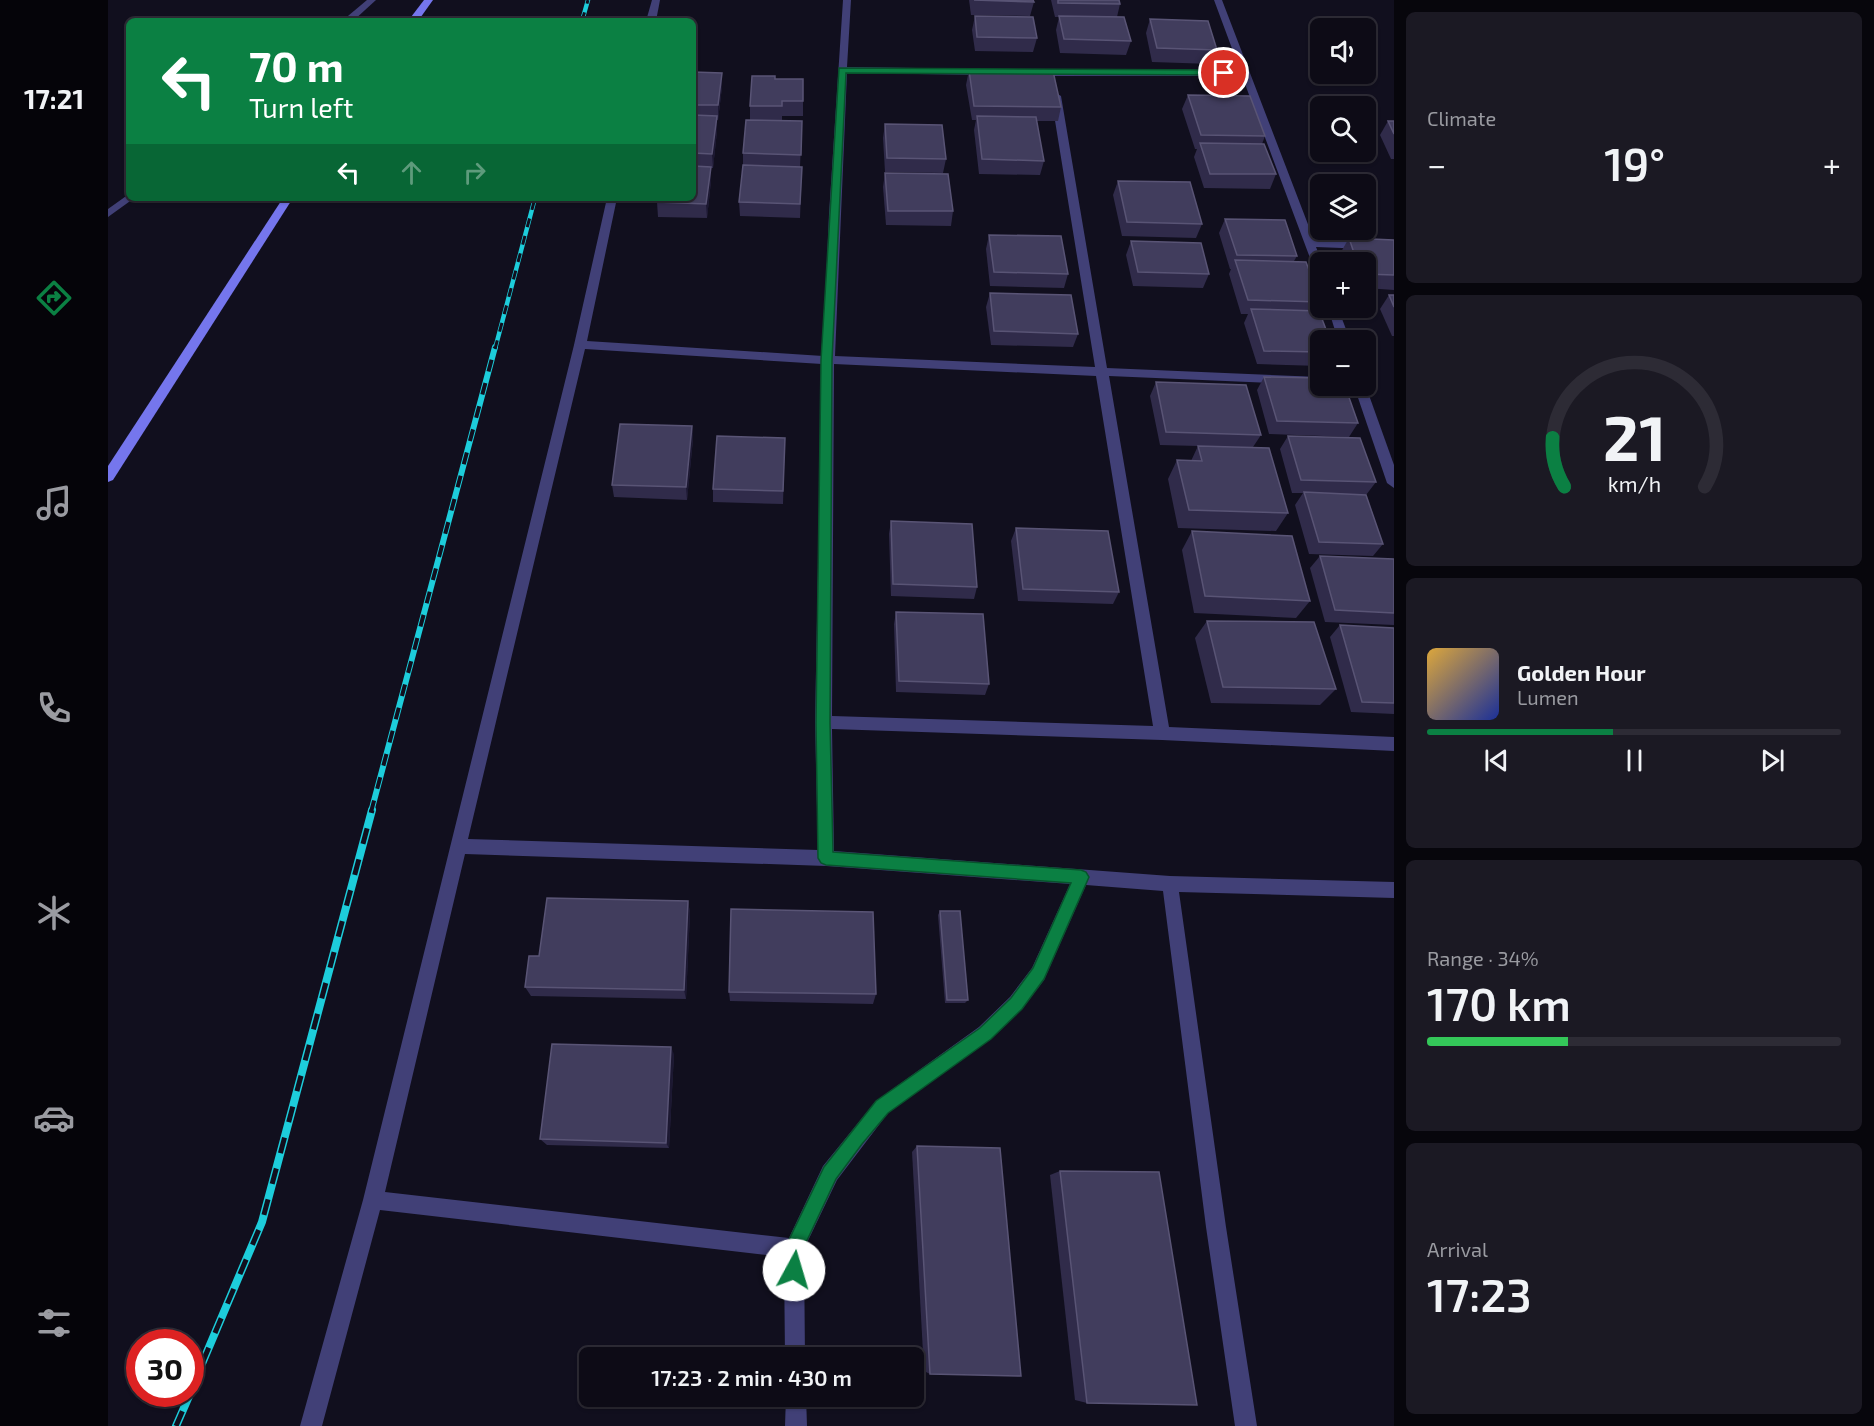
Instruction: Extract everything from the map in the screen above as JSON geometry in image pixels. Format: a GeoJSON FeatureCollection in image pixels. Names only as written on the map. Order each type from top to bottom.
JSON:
{"type":"FeatureCollection","features":[{"type":"Feature","properties":{"kind":"street"},"geometry":{"type":"LineString","coordinates":[[351,18],[372,0]]}},
{"type":"Feature","properties":{"kind":"street"},"geometry":{"type":"LineString","coordinates":[[415,18],[429,0]]}},
{"type":"Feature","properties":{"kind":"street"},"geometry":{"type":"LineString","coordinates":[[652,18],[656,0]]}},
{"type":"Feature","properties":{"kind":"street"},"geometry":{"type":"LineString","coordinates":[[826,858],[823,723],[827,360],[847,0]]}},
{"type":"Feature","properties":{"kind":"street"},"geometry":{"type":"LineString","coordinates":[[1218,0],[1313,252]]}},
{"type":"Feature","properties":{"kind":"street"},"geometry":{"type":"LineString","coordinates":[[842,70],[993,72]]}},
{"type":"Feature","properties":{"kind":"street"},"geometry":{"type":"LineString","coordinates":[[1017,72],[1245,73]]}},
{"type":"Feature","properties":{"kind":"street"},"geometry":{"type":"LineString","coordinates":[[1052,73],[1162,733]]}},
{"type":"Feature","properties":{"kind":"street"},"geometry":{"type":"LineString","coordinates":[[108,214],[126,199]]}},
{"type":"Feature","properties":{"kind":"street"},"geometry":{"type":"LineString","coordinates":[[108,477],[286,201]]}},
{"type":"Feature","properties":{"kind":"street"},"geometry":{"type":"LineString","coordinates":[[311,1426],[373,1200],[460,846],[580,345],[611,201]]}},
{"type":"Feature","properties":{"kind":"street"},"geometry":{"type":"LineString","coordinates":[[1310,243],[1394,246]]}},
{"type":"Feature","properties":{"kind":"street"},"geometry":{"type":"LineString","coordinates":[[580,345],[827,360],[1310,381]]}},
{"type":"Feature","properties":{"kind":"street"},"geometry":{"type":"LineString","coordinates":[[1364,396],[1394,483]]}},
{"type":"Feature","properties":{"kind":"street"},"geometry":{"type":"LineString","coordinates":[[823,723],[1162,733],[1394,744]]}},
{"type":"Feature","properties":{"kind":"street"},"geometry":{"type":"LineString","coordinates":[[460,846],[826,858],[1170,884],[1394,890]]}},
{"type":"Feature","properties":{"kind":"street"},"geometry":{"type":"LineString","coordinates":[[795,1347],[794,1248],[830,1173],[882,1107],[985,1033],[1016,1004],[1038,974],[1081,877]]}},
{"type":"Feature","properties":{"kind":"street"},"geometry":{"type":"LineString","coordinates":[[1170,884],[1216,1227],[1246,1426]]}},
{"type":"Feature","properties":{"kind":"street"},"geometry":{"type":"LineString","coordinates":[[373,1200],[794,1248]]}},
{"type":"Feature","properties":{"kind":"street"},"geometry":{"type":"LineString","coordinates":[[796,1407],[796,1426]]}},
{"type":"Feature","properties":{"kind":"building"},"geometry":{"type":"Polygon","coordinates":[[[974,0],[1033,0],[1034,2],[974,0]]]}},
{"type":"Feature","properties":{"kind":"building"},"geometry":{"type":"Polygon","coordinates":[[[1058,0],[1119,0],[1120,4],[1058,3],[1058,0]]]}},
{"type":"Feature","properties":{"kind":"building"},"geometry":{"type":"Polygon","coordinates":[[[975,16],[1033,17],[1037,38],[977,37],[975,16]]]}},
{"type":"Feature","properties":{"kind":"building"},"geometry":{"type":"Polygon","coordinates":[[[1059,16],[1124,17],[1131,41],[1064,39],[1059,16]]]}},
{"type":"Feature","properties":{"kind":"building"},"geometry":{"type":"Polygon","coordinates":[[[1150,19],[1208,21],[1217,50],[1157,48],[1150,19]]]}},
{"type":"Feature","properties":{"kind":"building"},"geometry":{"type":"Polygon","coordinates":[[[969,70],[1053,71],[1061,107],[974,106],[969,70]]]}},
{"type":"Feature","properties":{"kind":"building"},"geometry":{"type":"Polygon","coordinates":[[[696,72],[722,73],[718,105],[696,105],[696,72]]]}},
{"type":"Feature","properties":{"kind":"building"},"geometry":{"type":"Polygon","coordinates":[[[752,76],[803,79],[803,101],[782,101],[782,106],[750,106],[752,76]]]}},
{"type":"Feature","properties":{"kind":"building"},"geometry":{"type":"Polygon","coordinates":[[[1188,95],[1250,96],[1265,136],[1201,135],[1188,95]]]}},
{"type":"Feature","properties":{"kind":"building"},"geometry":{"type":"Polygon","coordinates":[[[696,115],[717,116],[712,154],[696,153],[696,115]]]}},
{"type":"Feature","properties":{"kind":"building"},"geometry":{"type":"Polygon","coordinates":[[[977,116],[1036,117],[1044,161],[982,159],[977,116]]]}},
{"type":"Feature","properties":{"kind":"building"},"geometry":{"type":"Polygon","coordinates":[[[746,120],[802,121],[801,155],[743,153],[746,120]]]}},
{"type":"Feature","properties":{"kind":"building"},"geometry":{"type":"Polygon","coordinates":[[[1388,121],[1394,121],[1394,134],[1388,121]]]}},
{"type":"Feature","properties":{"kind":"building"},"geometry":{"type":"Polygon","coordinates":[[[885,124],[942,125],[946,159],[887,158],[885,124]]]}},
{"type":"Feature","properties":{"kind":"building"},"geometry":{"type":"Polygon","coordinates":[[[1200,143],[1264,144],[1276,174],[1210,174],[1200,143]]]}},
{"type":"Feature","properties":{"kind":"building"},"geometry":{"type":"Polygon","coordinates":[[[743,165],[802,167],[800,204],[739,202],[743,165]]]}},
{"type":"Feature","properties":{"kind":"building"},"geometry":{"type":"Polygon","coordinates":[[[696,166],[711,167],[706,204],[657,202],[696,201],[696,166]]]}},
{"type":"Feature","properties":{"kind":"building"},"geometry":{"type":"Polygon","coordinates":[[[885,173],[948,174],[953,211],[888,211],[885,173]]]}},
{"type":"Feature","properties":{"kind":"building"},"geometry":{"type":"Polygon","coordinates":[[[1118,181],[1190,182],[1202,224],[1127,222],[1118,181]]]}},
{"type":"Feature","properties":{"kind":"building"},"geometry":{"type":"Polygon","coordinates":[[[1225,219],[1285,220],[1297,256],[1237,255],[1225,219]]]}},
{"type":"Feature","properties":{"kind":"building"},"geometry":{"type":"Polygon","coordinates":[[[989,235],[1061,236],[1068,274],[994,272],[989,235]]]}},
{"type":"Feature","properties":{"kind":"building"},"geometry":{"type":"Polygon","coordinates":[[[1350,240],[1394,240],[1394,275],[1376,274],[1376,252],[1354,252],[1350,240]]]}},
{"type":"Feature","properties":{"kind":"building"},"geometry":{"type":"Polygon","coordinates":[[[1131,241],[1201,243],[1209,274],[1138,272],[1131,241]]]}},
{"type":"Feature","properties":{"kind":"building"},"geometry":{"type":"Polygon","coordinates":[[[1235,260],[1306,262],[1310,273],[1310,302],[1248,300],[1235,260]]]}},
{"type":"Feature","properties":{"kind":"building"},"geometry":{"type":"Polygon","coordinates":[[[990,293],[1071,295],[1078,334],[994,331],[990,293]]]}},
{"type":"Feature","properties":{"kind":"building"},"geometry":{"type":"Polygon","coordinates":[[[1389,295],[1394,295],[1394,307],[1389,295]]]}},
{"type":"Feature","properties":{"kind":"building"},"geometry":{"type":"Polygon","coordinates":[[[1251,309],[1310,311],[1310,318],[1322,318],[1326,330],[1310,330],[1310,352],[1264,351],[1251,309]]]}},
{"type":"Feature","properties":{"kind":"building"},"geometry":{"type":"Polygon","coordinates":[[[1264,377],[1310,378],[1310,396],[1349,396],[1358,423],[1277,421],[1264,377]]]}},
{"type":"Feature","properties":{"kind":"building"},"geometry":{"type":"Polygon","coordinates":[[[1156,382],[1246,385],[1261,435],[1166,432],[1156,382]]]}},
{"type":"Feature","properties":{"kind":"building"},"geometry":{"type":"Polygon","coordinates":[[[620,424],[692,426],[686,487],[612,485],[620,424]]]}},
{"type":"Feature","properties":{"kind":"building"},"geometry":{"type":"Polygon","coordinates":[[[717,436],[785,438],[783,491],[713,489],[717,436]]]}},
{"type":"Feature","properties":{"kind":"building"},"geometry":{"type":"Polygon","coordinates":[[[1288,436],[1360,438],[1376,482],[1301,480],[1288,436]]]}},
{"type":"Feature","properties":{"kind":"building"},"geometry":{"type":"Polygon","coordinates":[[[1198,446],[1269,448],[1288,513],[1189,510],[1177,460],[1202,461],[1198,446]]]}},
{"type":"Feature","properties":{"kind":"building"},"geometry":{"type":"Polygon","coordinates":[[[1304,492],[1366,495],[1383,544],[1319,542],[1304,492]]]}},
{"type":"Feature","properties":{"kind":"building"},"geometry":{"type":"Polygon","coordinates":[[[891,521],[972,524],[977,587],[893,584],[891,521]]]}},
{"type":"Feature","properties":{"kind":"building"},"geometry":{"type":"Polygon","coordinates":[[[1016,528],[1108,531],[1119,592],[1023,589],[1016,528]]]}},
{"type":"Feature","properties":{"kind":"building"},"geometry":{"type":"Polygon","coordinates":[[[1192,531],[1292,536],[1310,601],[1205,596],[1192,531]]]}},
{"type":"Feature","properties":{"kind":"building"},"geometry":{"type":"Polygon","coordinates":[[[1320,556],[1394,559],[1394,613],[1335,610],[1320,556]]]}},
{"type":"Feature","properties":{"kind":"building"},"geometry":{"type":"Polygon","coordinates":[[[896,612],[983,614],[989,684],[899,681],[896,612]]]}},
{"type":"Feature","properties":{"kind":"building"},"geometry":{"type":"Polygon","coordinates":[[[1207,621],[1314,622],[1336,689],[1223,687],[1207,621]]]}},
{"type":"Feature","properties":{"kind":"building"},"geometry":{"type":"Polygon","coordinates":[[[1340,625],[1394,628],[1394,703],[1362,702],[1340,625]]]}},
{"type":"Feature","properties":{"kind":"building"},"geometry":{"type":"Polygon","coordinates":[[[547,898],[688,901],[684,990],[525,987],[529,956],[539,956],[547,898]]]}},
{"type":"Feature","properties":{"kind":"building"},"geometry":{"type":"Polygon","coordinates":[[[731,909],[873,912],[876,994],[729,992],[731,909]]]}},
{"type":"Feature","properties":{"kind":"building"},"geometry":{"type":"Polygon","coordinates":[[[940,911],[960,911],[968,1000],[947,1000],[940,911]]]}},
{"type":"Feature","properties":{"kind":"building"},"geometry":{"type":"Polygon","coordinates":[[[552,1044],[671,1047],[666,1143],[540,1139],[552,1044]]]}},
{"type":"Feature","properties":{"kind":"building"},"geometry":{"type":"Polygon","coordinates":[[[917,1146],[1000,1148],[1021,1376],[930,1374],[917,1146]]]}},
{"type":"Feature","properties":{"kind":"building"},"geometry":{"type":"Polygon","coordinates":[[[1060,1171],[1159,1172],[1197,1405],[1087,1403],[1060,1171]]]}},
{"type":"Feature","properties":{"kind":"railway"},"geometry":{"type":"LineString","coordinates":[[583,18],[588,0]]}},
{"type":"Feature","properties":{"kind":"railway"},"geometry":{"type":"LineString","coordinates":[[495,349],[534,201]]}},
{"type":"Feature","properties":{"kind":"railway"},"geometry":{"type":"LineString","coordinates":[[371,812],[495,347]]}},
{"type":"Feature","properties":{"kind":"railway"},"geometry":{"type":"LineString","coordinates":[[204,1359],[262,1222],[372,810]]}},
{"type":"Feature","properties":{"kind":"railway"},"geometry":{"type":"LineString","coordinates":[[176,1426],[184,1407]]}},
{"type":"Feature","properties":{"kind":"route"},"geometry":{"type":"LineString","coordinates":[[794,1270],[794,1248],[830,1173],[882,1107],[985,1033],[1016,1004],[1038,974],[1081,877],[826,858],[823,723],[827,360],[842,70],[1224,73]]}}]}
